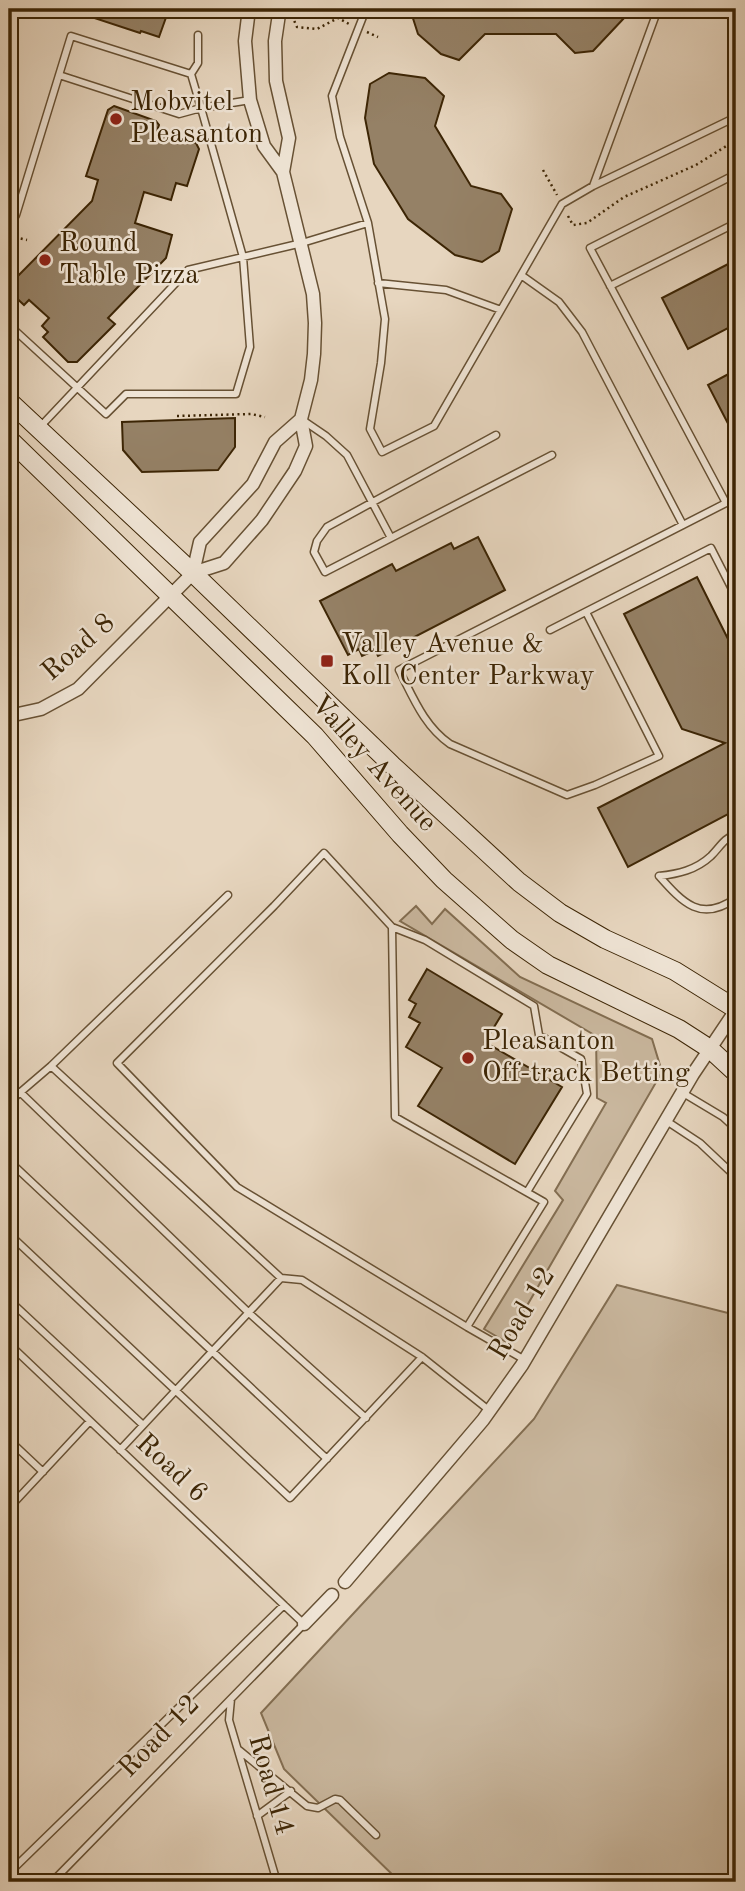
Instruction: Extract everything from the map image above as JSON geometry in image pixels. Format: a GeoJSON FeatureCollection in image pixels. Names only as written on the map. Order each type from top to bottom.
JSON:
{"type":"FeatureCollection","features":[{"type":"Feature","properties":{"kind":"main road","name":"Valley Avenue"},"geometry":{"type":"LineString","coordinates":[[9,401],[519,882],[571,920],[674,971],[736,1010]]}},
{"type":"Feature","properties":{"kind":"main road","name":"Valley Avenue"},"geometry":{"type":"LineString","coordinates":[[9,439],[315,736],[444,880],[512,940],[548,965],[679,1029],[710,1049],[736,1073]]}},
{"type":"Feature","properties":{"kind":"street"},"geometry":{"type":"LineString","coordinates":[[193,573],[224,563],[262,520],[295,471],[306,446],[301,419],[311,380],[315,323],[313,294],[283,172],[264,146],[250,100],[245,41],[249,9]]}},
{"type":"Feature","properties":{"kind":"street"},"geometry":{"type":"LineString","coordinates":[[277,9],[276,81],[289,138],[283,172]]}},
{"type":"Feature","properties":{"kind":"street"},"geometry":{"type":"LineString","coordinates":[[193,573],[200,542],[253,484],[275,442],[301,419]]}},
{"type":"Feature","properties":{"kind":"street","name":"Road 8"},"geometry":{"type":"LineString","coordinates":[[9,716],[41,709],[78,689],[193,573]]}},
{"type":"Feature","properties":{"kind":"street","name":"Road 12"},"geometry":{"type":"LineString","coordinates":[[345,1582],[489,1411],[525,1360],[682,1092],[736,1010]]}},
{"type":"Feature","properties":{"kind":"street","name":"Road 12"},"geometry":{"type":"LineString","coordinates":[[304,1624],[332,1595]]}},
{"type":"Feature","properties":{"kind":"lane"},"geometry":{"type":"LineString","coordinates":[[366,9],[332,96],[340,137],[368,223],[385,319],[370,429],[382,452],[434,426],[562,204],[593,186],[736,117]]}},
{"type":"Feature","properties":{"kind":"lane"},"geometry":{"type":"LineString","coordinates":[[593,186],[657,9]]}},
{"type":"Feature","properties":{"kind":"lane"},"geometry":{"type":"LineString","coordinates":[[9,325],[106,414],[127,394],[236,394],[250,347],[243,257],[191,74],[198,62],[198,35]]}},
{"type":"Feature","properties":{"kind":"lane"},"geometry":{"type":"LineString","coordinates":[[9,226],[16,215],[71,36],[191,74]]}},
{"type":"Feature","properties":{"kind":"lane"},"geometry":{"type":"LineString","coordinates":[[59,75],[179,114],[250,100]]}},
{"type":"Feature","properties":{"kind":"lane"},"geometry":{"type":"LineString","coordinates":[[726,503],[590,248],[736,174]]}},
{"type":"Feature","properties":{"kind":"lane"},"geometry":{"type":"LineString","coordinates":[[38,429],[188,270],[302,243],[368,223]]}},
{"type":"Feature","properties":{"kind":"lane"},"geometry":{"type":"LineString","coordinates":[[610,286],[736,223]]}},
{"type":"Feature","properties":{"kind":"lane"},"geometry":{"type":"LineString","coordinates":[[521,275],[559,302],[582,332],[682,525]]}},
{"type":"Feature","properties":{"kind":"lane"},"geometry":{"type":"LineString","coordinates":[[378,283],[446,290],[500,310]]}},
{"type":"Feature","properties":{"kind":"lane"},"geometry":{"type":"LineString","coordinates":[[301,419],[347,455],[391,538]]}},
{"type":"Feature","properties":{"kind":"lane"},"geometry":{"type":"LineString","coordinates":[[496,435],[327,527],[317,541],[314,552],[326,572],[552,454]]}},
{"type":"Feature","properties":{"kind":"lane"},"geometry":{"type":"LineString","coordinates":[[586,612],[660,756],[567,795],[450,744],[438,736],[429,725],[399,670],[726,503],[736,503]]}},
{"type":"Feature","properties":{"kind":"lane"},"geometry":{"type":"LineString","coordinates":[[550,631],[711,548],[736,597]]}},
{"type":"Feature","properties":{"kind":"lane"},"geometry":{"type":"LineString","coordinates":[[736,834],[723,839],[712,855],[697,867],[679,874],[659,876],[678,899],[706,911],[719,909],[736,898]]}},
{"type":"Feature","properties":{"kind":"lane"},"geometry":{"type":"LineString","coordinates":[[525,1360],[237,1186],[117,1063],[324,853],[392,928],[425,940],[534,1006],[539,1035],[581,1059],[587,1094],[527,1192]]}},
{"type":"Feature","properties":{"kind":"lane"},"geometry":{"type":"LineString","coordinates":[[9,1102],[51,1066],[228,895]]}},
{"type":"Feature","properties":{"kind":"lane"},"geometry":{"type":"LineString","coordinates":[[392,928],[395,1117],[544,1202],[467,1327]]}},
{"type":"Feature","properties":{"kind":"lane"},"geometry":{"type":"LineString","coordinates":[[51,1066],[281,1278],[302,1280],[422,1357],[489,1411]]}},
{"type":"Feature","properties":{"kind":"lane"},"geometry":{"type":"LineString","coordinates":[[682,1092],[723,1117],[736,1129]]}},
{"type":"Feature","properties":{"kind":"lane"},"geometry":{"type":"LineString","coordinates":[[20,1093],[249,1313],[366,1418]]}},
{"type":"Feature","properties":{"kind":"lane"},"geometry":{"type":"LineString","coordinates":[[665,1121],[700,1143],[736,1177]]}},
{"type":"Feature","properties":{"kind":"lane"},"geometry":{"type":"LineString","coordinates":[[9,1161],[327,1459]]}},
{"type":"Feature","properties":{"kind":"lane"},"geometry":{"type":"LineString","coordinates":[[9,1234],[290,1498],[422,1357]]}},
{"type":"Feature","properties":{"kind":"lane"},"geometry":{"type":"LineString","coordinates":[[120,1450],[281,1278]]}},
{"type":"Feature","properties":{"kind":"lane"},"geometry":{"type":"LineString","coordinates":[[9,1300],[143,1425]]}},
{"type":"Feature","properties":{"kind":"lane","name":"Road 6"},"geometry":{"type":"LineString","coordinates":[[9,1344],[304,1624]]}},
{"type":"Feature","properties":{"kind":"lane"},"geometry":{"type":"LineString","coordinates":[[9,1508],[90,1421]]}},
{"type":"Feature","properties":{"kind":"lane"},"geometry":{"type":"LineString","coordinates":[[9,1440],[43,1472]]}},
{"type":"Feature","properties":{"kind":"lane"},"geometry":{"type":"LineString","coordinates":[[9,1873],[284,1605]]}},
{"type":"Feature","properties":{"kind":"lane","name":"Road 12"},"geometry":{"type":"LineString","coordinates":[[52,1882],[304,1624]]}},
{"type":"Feature","properties":{"kind":"lane","name":"Road 14"},"geometry":{"type":"LineString","coordinates":[[231,1699],[229,1720],[276,1882]]}},
{"type":"Feature","properties":{"kind":"lane"},"geometry":{"type":"LineString","coordinates":[[237,1749],[307,1806],[318,1808],[335,1799],[340,1800],[376,1835]]}},
{"type":"Feature","properties":{"kind":"lane"},"geometry":{"type":"LineString","coordinates":[[257,1816],[291,1791]]}},
{"type":"Feature","properties":{"kind":"path"},"geometry":{"type":"LineString","coordinates":[[290,13],[297,27],[317,29],[338,19],[378,37]]}},
{"type":"Feature","properties":{"kind":"path"},"geometry":{"type":"LineString","coordinates":[[543,170],[573,225],[587,223],[624,197],[696,165],[736,140]]}},
{"type":"Feature","properties":{"kind":"path"},"geometry":{"type":"LineString","coordinates":[[9,235],[27,240]]}},
{"type":"Feature","properties":{"kind":"path"},"geometry":{"type":"LineString","coordinates":[[177,416],[251,414],[265,417]]}},
{"type":"Feature","properties":{"kind":"shaded area"},"geometry":{"type":"Polygon","coordinates":[[[416,906],[432,924],[445,909],[520,977],[652,1039],[662,1072],[506,1342],[484,1329],[563,1200],[555,1191],[606,1103],[597,1098],[596,1036],[400,921],[416,906]]]}},
{"type":"Feature","properties":{"kind":"shaded area"},"geometry":{"type":"Polygon","coordinates":[[[617,1285],[736,1315],[736,1882],[400,1882],[284,1769],[261,1713],[534,1419],[617,1285]]]}},
{"type":"Feature","properties":{"kind":"building"},"geometry":{"type":"Polygon","coordinates":[[[169,9],[159,37],[73,11],[169,9]]]}},
{"type":"Feature","properties":{"kind":"building"},"geometry":{"type":"Polygon","coordinates":[[[410,9],[625,9],[625,17],[593,51],[575,53],[556,34],[485,34],[459,60],[441,54],[418,34],[410,9]]]}},
{"type":"Feature","properties":{"kind":"building"},"geometry":{"type":"Polygon","coordinates":[[[389,73],[425,78],[444,96],[435,126],[471,186],[501,194],[512,209],[499,251],[482,262],[455,255],[408,219],[374,164],[365,118],[370,84],[389,73]]]}},
{"type":"Feature","properties":{"kind":"building"},"geometry":{"type":"Polygon","coordinates":[[[114,106],[156,121],[159,125],[157,131],[196,143],[199,149],[187,186],[176,183],[171,200],[144,192],[135,223],[172,235],[166,258],[108,318],[115,324],[77,362],[68,362],[43,337],[48,332],[42,326],[49,318],[29,300],[24,305],[10,292],[10,284],[92,201],[98,180],[86,176],[108,110],[114,106]]]}},
{"type":"Feature","properties":{"kind":"building"},"geometry":{"type":"Polygon","coordinates":[[[736,260],[736,324],[688,349],[662,298],[736,260]]]}},
{"type":"Feature","properties":{"kind":"building"},"geometry":{"type":"Polygon","coordinates":[[[736,370],[736,439],[708,385],[736,370]]]}},
{"type":"Feature","properties":{"kind":"building"},"geometry":{"type":"Polygon","coordinates":[[[235,418],[235,447],[218,470],[142,472],[123,450],[122,422],[235,418]]]}},
{"type":"Feature","properties":{"kind":"building"},"geometry":{"type":"Polygon","coordinates":[[[478,537],[505,590],[378,656],[375,650],[362,656],[359,649],[348,655],[320,601],[392,564],[396,571],[451,543],[454,549],[478,537]]]}},
{"type":"Feature","properties":{"kind":"building"},"geometry":{"type":"Polygon","coordinates":[[[697,577],[736,655],[736,810],[628,867],[598,808],[725,743],[682,729],[624,614],[697,577]]]}},
{"type":"Feature","properties":{"kind":"building","name":"Pleasanton Off-track Betting"},"geometry":{"type":"Polygon","coordinates":[[[427,969],[502,1014],[485,1042],[562,1087],[515,1164],[418,1106],[442,1068],[406,1047],[420,1023],[409,1017],[416,1004],[409,1000],[427,969]]]}},
{"type":"Feature","properties":{"kind":"place","name":"Mobvitel Pleasanton"},"geometry":{"type":"Point","coordinates":[116,119]}},
{"type":"Feature","properties":{"kind":"place","name":"Round Table Pizza"},"geometry":{"type":"Point","coordinates":[45,260]}},
{"type":"Feature","properties":{"kind":"place","name":"Valley Avenue & Koll Center Parkway"},"geometry":{"type":"Point","coordinates":[327,661]}},
{"type":"Feature","properties":{"kind":"place","name":"Pleasanton Off-track Betting"},"geometry":{"type":"Point","coordinates":[468,1058]}}]}
